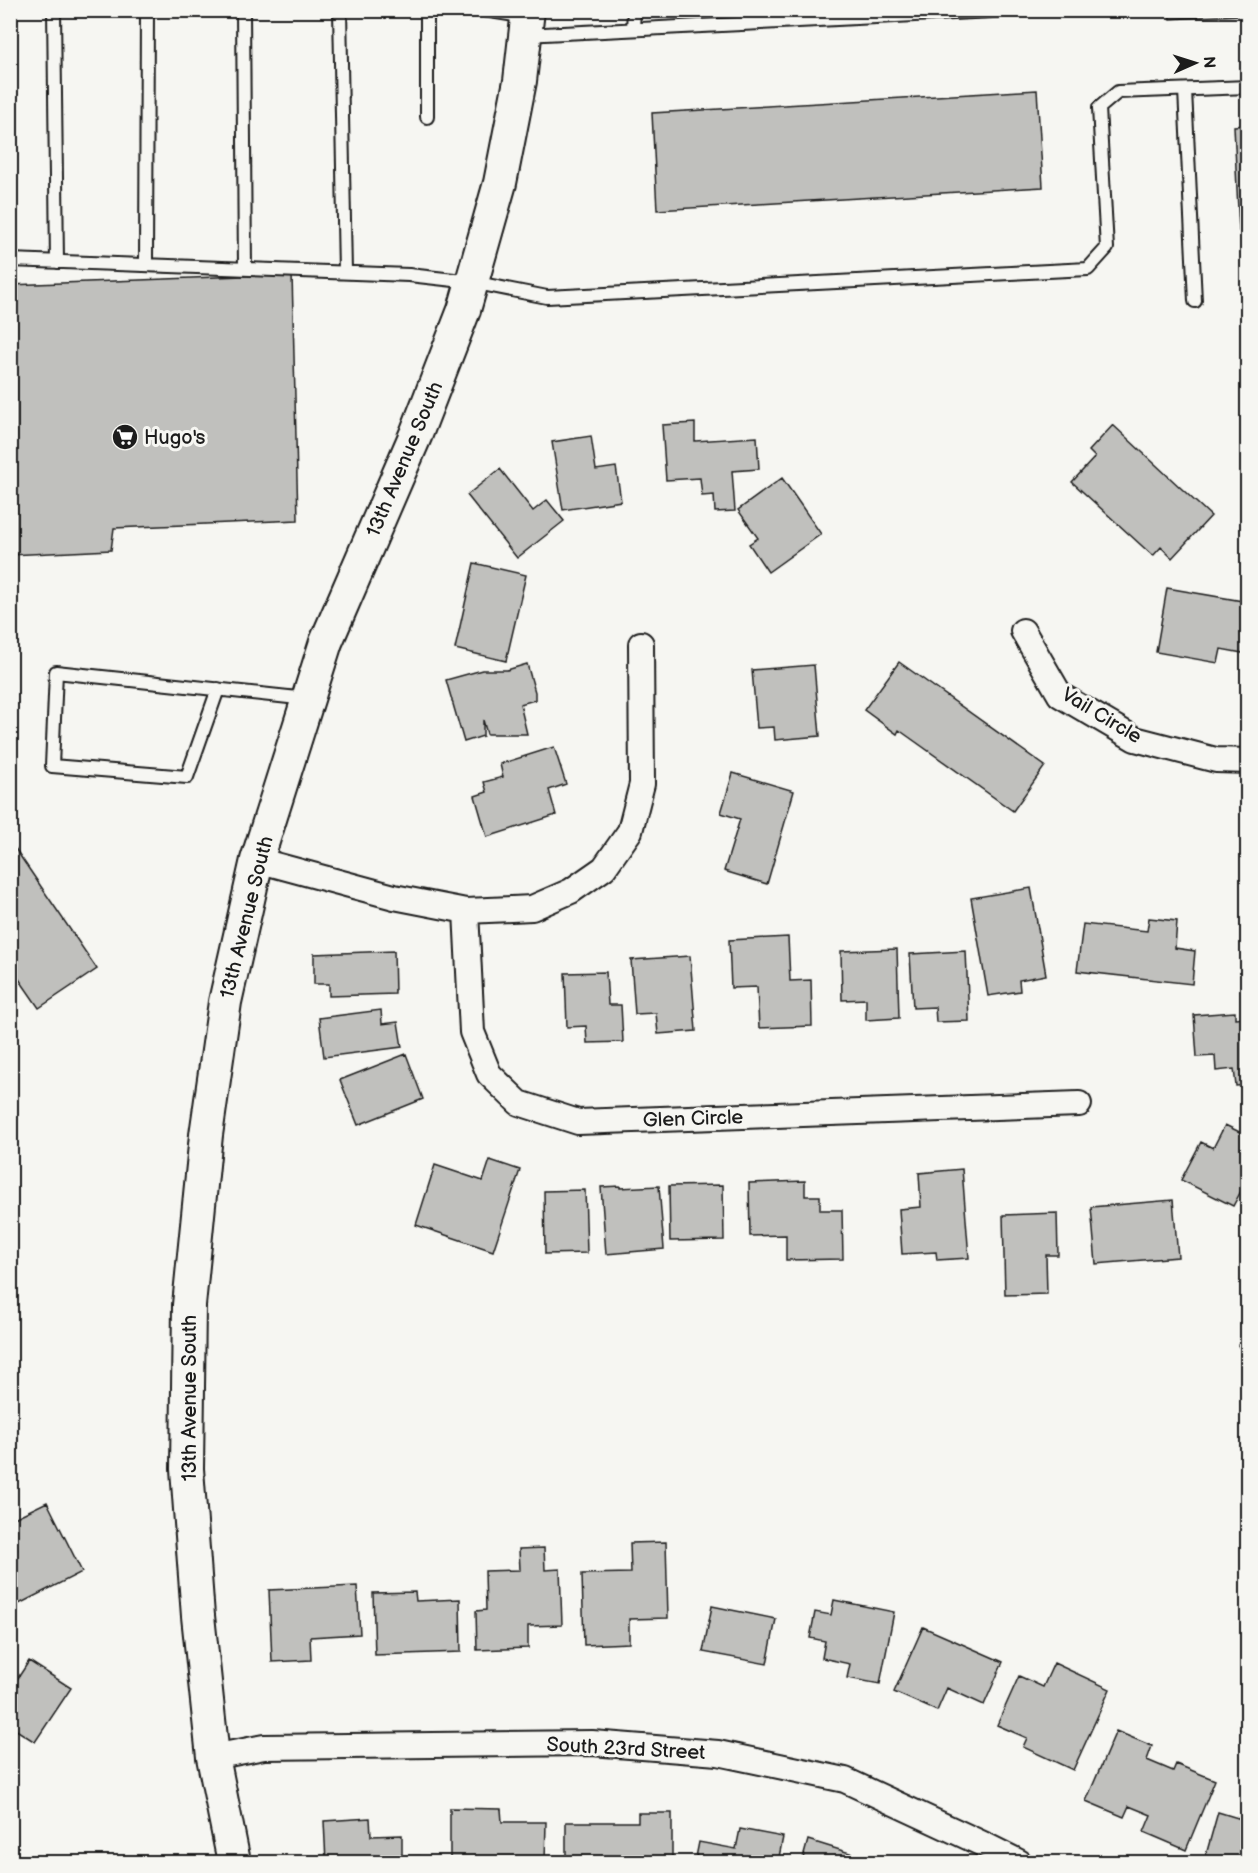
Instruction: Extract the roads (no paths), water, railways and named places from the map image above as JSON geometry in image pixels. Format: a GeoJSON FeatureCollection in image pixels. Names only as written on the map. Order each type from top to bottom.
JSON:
{"type":"FeatureCollection","features":[{"type":"Feature","properties":{"kind":"street","name":"13th Avenue South"},"geometry":{"type":"LineString","coordinates":[[234,1863],[213,1757],[198,1616],[187,1469],[188,1335],[206,1135],[225,1002],[257,860],[326,642],[416,434],[464,310],[500,183],[520,81],[527,21]]}},
{"type":"Feature","properties":{"kind":"street","name":"Vail Circle"},"geometry":{"type":"LineString","coordinates":[[1023,631],[1060,695],[1135,739],[1216,760],[1248,761]]}},
{"type":"Feature","properties":{"kind":"street"},"geometry":{"type":"LineString","coordinates":[[257,860],[394,897],[466,911],[532,908],[571,891],[603,868],[630,831],[642,784],[641,644]]}},
{"type":"Feature","properties":{"kind":"street","name":"Glen Circle"},"geometry":{"type":"LineString","coordinates":[[466,911],[472,1032],[489,1074],[519,1103],[578,1122],[1078,1104]]}},
{"type":"Feature","properties":{"kind":"street","name":"South 23rd Street"},"geometry":{"type":"LineString","coordinates":[[213,1757],[264,1747],[592,1743],[718,1753],[844,1780],[1019,1863]]}},
{"type":"Feature","properties":{"kind":"lane"},"geometry":{"type":"LineString","coordinates":[[54,10],[57,262]]}},
{"type":"Feature","properties":{"kind":"lane"},"geometry":{"type":"LineString","coordinates":[[146,265],[147,10]]}},
{"type":"Feature","properties":{"kind":"lane"},"geometry":{"type":"LineString","coordinates":[[243,10],[245,268]]}},
{"type":"Feature","properties":{"kind":"lane"},"geometry":{"type":"LineString","coordinates":[[340,10],[345,272]]}},
{"type":"Feature","properties":{"kind":"lane"},"geometry":{"type":"LineString","coordinates":[[426,117],[427,10]]}},
{"type":"Feature","properties":{"kind":"lane"},"geometry":{"type":"LineString","coordinates":[[484,10],[527,21],[633,29],[1012,10]]}},
{"type":"Feature","properties":{"kind":"lane"},"geometry":{"type":"LineString","coordinates":[[633,29],[634,10]]}},
{"type":"Feature","properties":{"kind":"lane"},"geometry":{"type":"LineString","coordinates":[[10,260],[409,275],[472,282],[547,297],[1088,269],[1107,248],[1099,108],[1118,92],[1248,87]]}},
{"type":"Feature","properties":{"kind":"lane"},"geometry":{"type":"LineString","coordinates":[[1185,90],[1195,301]]}},
{"type":"Feature","properties":{"kind":"lane"},"geometry":{"type":"LineString","coordinates":[[218,689],[187,777],[52,766],[56,672],[218,689],[308,699]]}},
{"type":"Feature","properties":{"kind":"place","name":"Hugo's"},"geometry":{"type":"Point","coordinates":[125,437]}}]}
